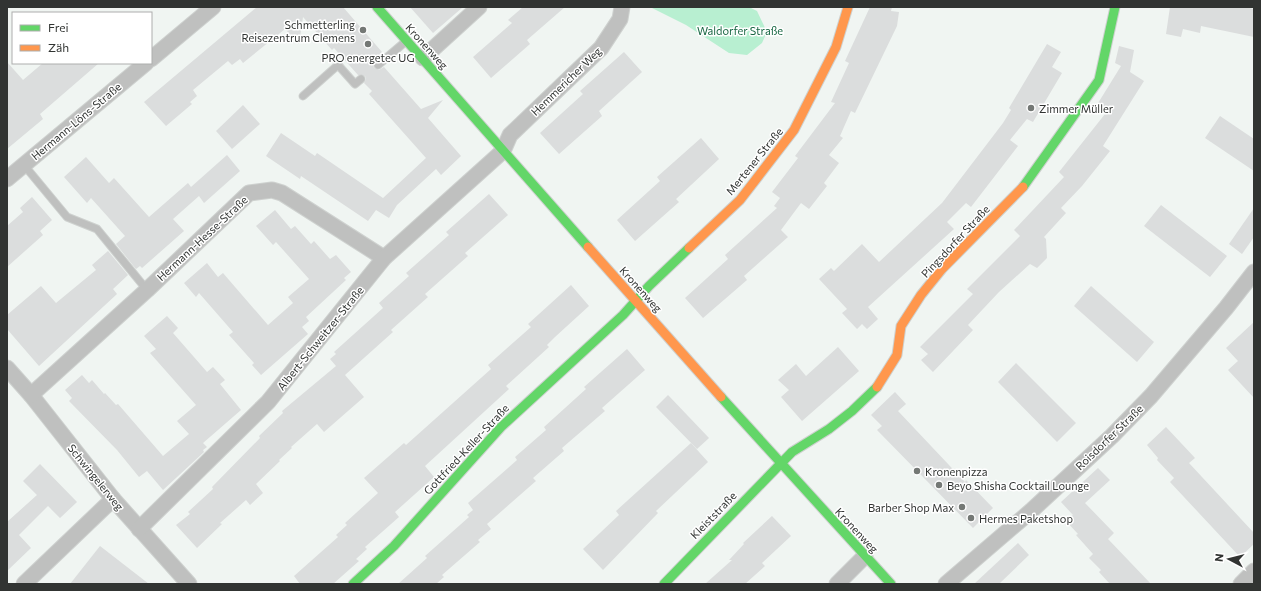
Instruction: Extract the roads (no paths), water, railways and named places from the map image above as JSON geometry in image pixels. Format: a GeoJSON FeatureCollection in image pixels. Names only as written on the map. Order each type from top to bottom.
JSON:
{"type":"FeatureCollection","features":[{"type":"Feature","properties":{"kind":"street"},"geometry":{"type":"LineString","coordinates":[[152,58],[214,7]]}},
{"type":"Feature","properties":{"kind":"street","name":"Kronenweg"},"geometry":{"type":"LineString","coordinates":[[377,7],[780,464],[891,584]]}},
{"type":"Feature","properties":{"kind":"street"},"geometry":{"type":"LineString","coordinates":[[423,58],[479,7]]}},
{"type":"Feature","properties":{"kind":"street","name":"Hemmericher Weg"},"geometry":{"type":"LineString","coordinates":[[503,151],[510,135],[601,48],[620,19],[622,7]]}},
{"type":"Feature","properties":{"kind":"street","name":"Mertener Straße"},"geometry":{"type":"LineString","coordinates":[[636,302],[649,286],[740,200],[794,130],[836,47],[848,7]]}},
{"type":"Feature","properties":{"kind":"street","name":"Pingsdorfer Straße"},"geometry":{"type":"LineString","coordinates":[[780,464],[792,452],[829,429],[846,416],[879,385],[898,355],[901,326],[921,295],[942,269],[1027,183],[1099,80],[1115,7]]}},
{"type":"Feature","properties":{"kind":"street","name":"Hermann-Löns-Straße"},"geometry":{"type":"LineString","coordinates":[[7,179],[145,64]]}},
{"type":"Feature","properties":{"kind":"street","name":"Albert-Schweitzer-Straße"},"geometry":{"type":"LineString","coordinates":[[139,529],[268,402],[384,258],[503,151]]}},
{"type":"Feature","properties":{"kind":"street","name":"Hermann-Hesse-Straße"},"geometry":{"type":"LineString","coordinates":[[31,395],[147,290],[249,193],[262,191],[282,193],[384,258]]}},
{"type":"Feature","properties":{"kind":"street","name":"Roisdorfer Straße"},"geometry":{"type":"LineString","coordinates":[[946,584],[1031,511],[1112,436],[1151,396],[1226,308],[1254,272]]}},
{"type":"Feature","properties":{"kind":"street","name":"Gottfried-Keller-Straße"},"geometry":{"type":"LineString","coordinates":[[353,584],[394,546],[501,427],[636,302]]}},
{"type":"Feature","properties":{"kind":"street","name":"Schwingelerweg"},"geometry":{"type":"LineString","coordinates":[[7,368],[31,395],[113,499],[189,584]]}},
{"type":"Feature","properties":{"kind":"street","name":"Kleiststraße"},"geometry":{"type":"LineString","coordinates":[[664,584],[780,464]]}},
{"type":"Feature","properties":{"kind":"street"},"geometry":{"type":"LineString","coordinates":[[24,584],[113,499]]}},
{"type":"Feature","properties":{"kind":"street"},"geometry":{"type":"LineString","coordinates":[[837,584],[865,556]]}},
{"type":"Feature","properties":{"kind":"street"},"geometry":{"type":"LineString","coordinates":[[1241,584],[1254,571]]}},
{"type":"Feature","properties":{"kind":"lane"},"geometry":{"type":"LineString","coordinates":[[378,65],[407,40]]}},
{"type":"Feature","properties":{"kind":"lane"},"geometry":{"type":"LineString","coordinates":[[302,96],[338,65],[355,84],[361,79]]}},
{"type":"Feature","properties":{"kind":"lane","name":"Hermann-Hesse-Straße"},"geometry":{"type":"LineString","coordinates":[[24,164],[67,218],[97,229],[147,290]]}},
{"type":"Feature","properties":{"kind":"place","name":"Schmetterling Reisezentrum Clemens"},"geometry":{"type":"Point","coordinates":[363,30]}},
{"type":"Feature","properties":{"kind":"place","name":"PRO energetec UG"},"geometry":{"type":"Point","coordinates":[368,44]}},
{"type":"Feature","properties":{"kind":"place","name":"Zimmer Müller"},"geometry":{"type":"Point","coordinates":[1031,108]}},
{"type":"Feature","properties":{"kind":"place","name":"Kronenpizza"},"geometry":{"type":"Point","coordinates":[917,471]}},
{"type":"Feature","properties":{"kind":"place","name":"Beyo Shisha Cocktail Lounge"},"geometry":{"type":"Point","coordinates":[939,485]}},
{"type":"Feature","properties":{"kind":"place","name":"Barber Shop Max"},"geometry":{"type":"Point","coordinates":[962,507]}},
{"type":"Feature","properties":{"kind":"place","name":"Hermes Paketshop"},"geometry":{"type":"Point","coordinates":[971,518]}},
{"type":"Feature","properties":{"kind":"park label","name":"Waldorfer Straße"},"geometry":{"type":"Point","coordinates":[740,30]}}]}
